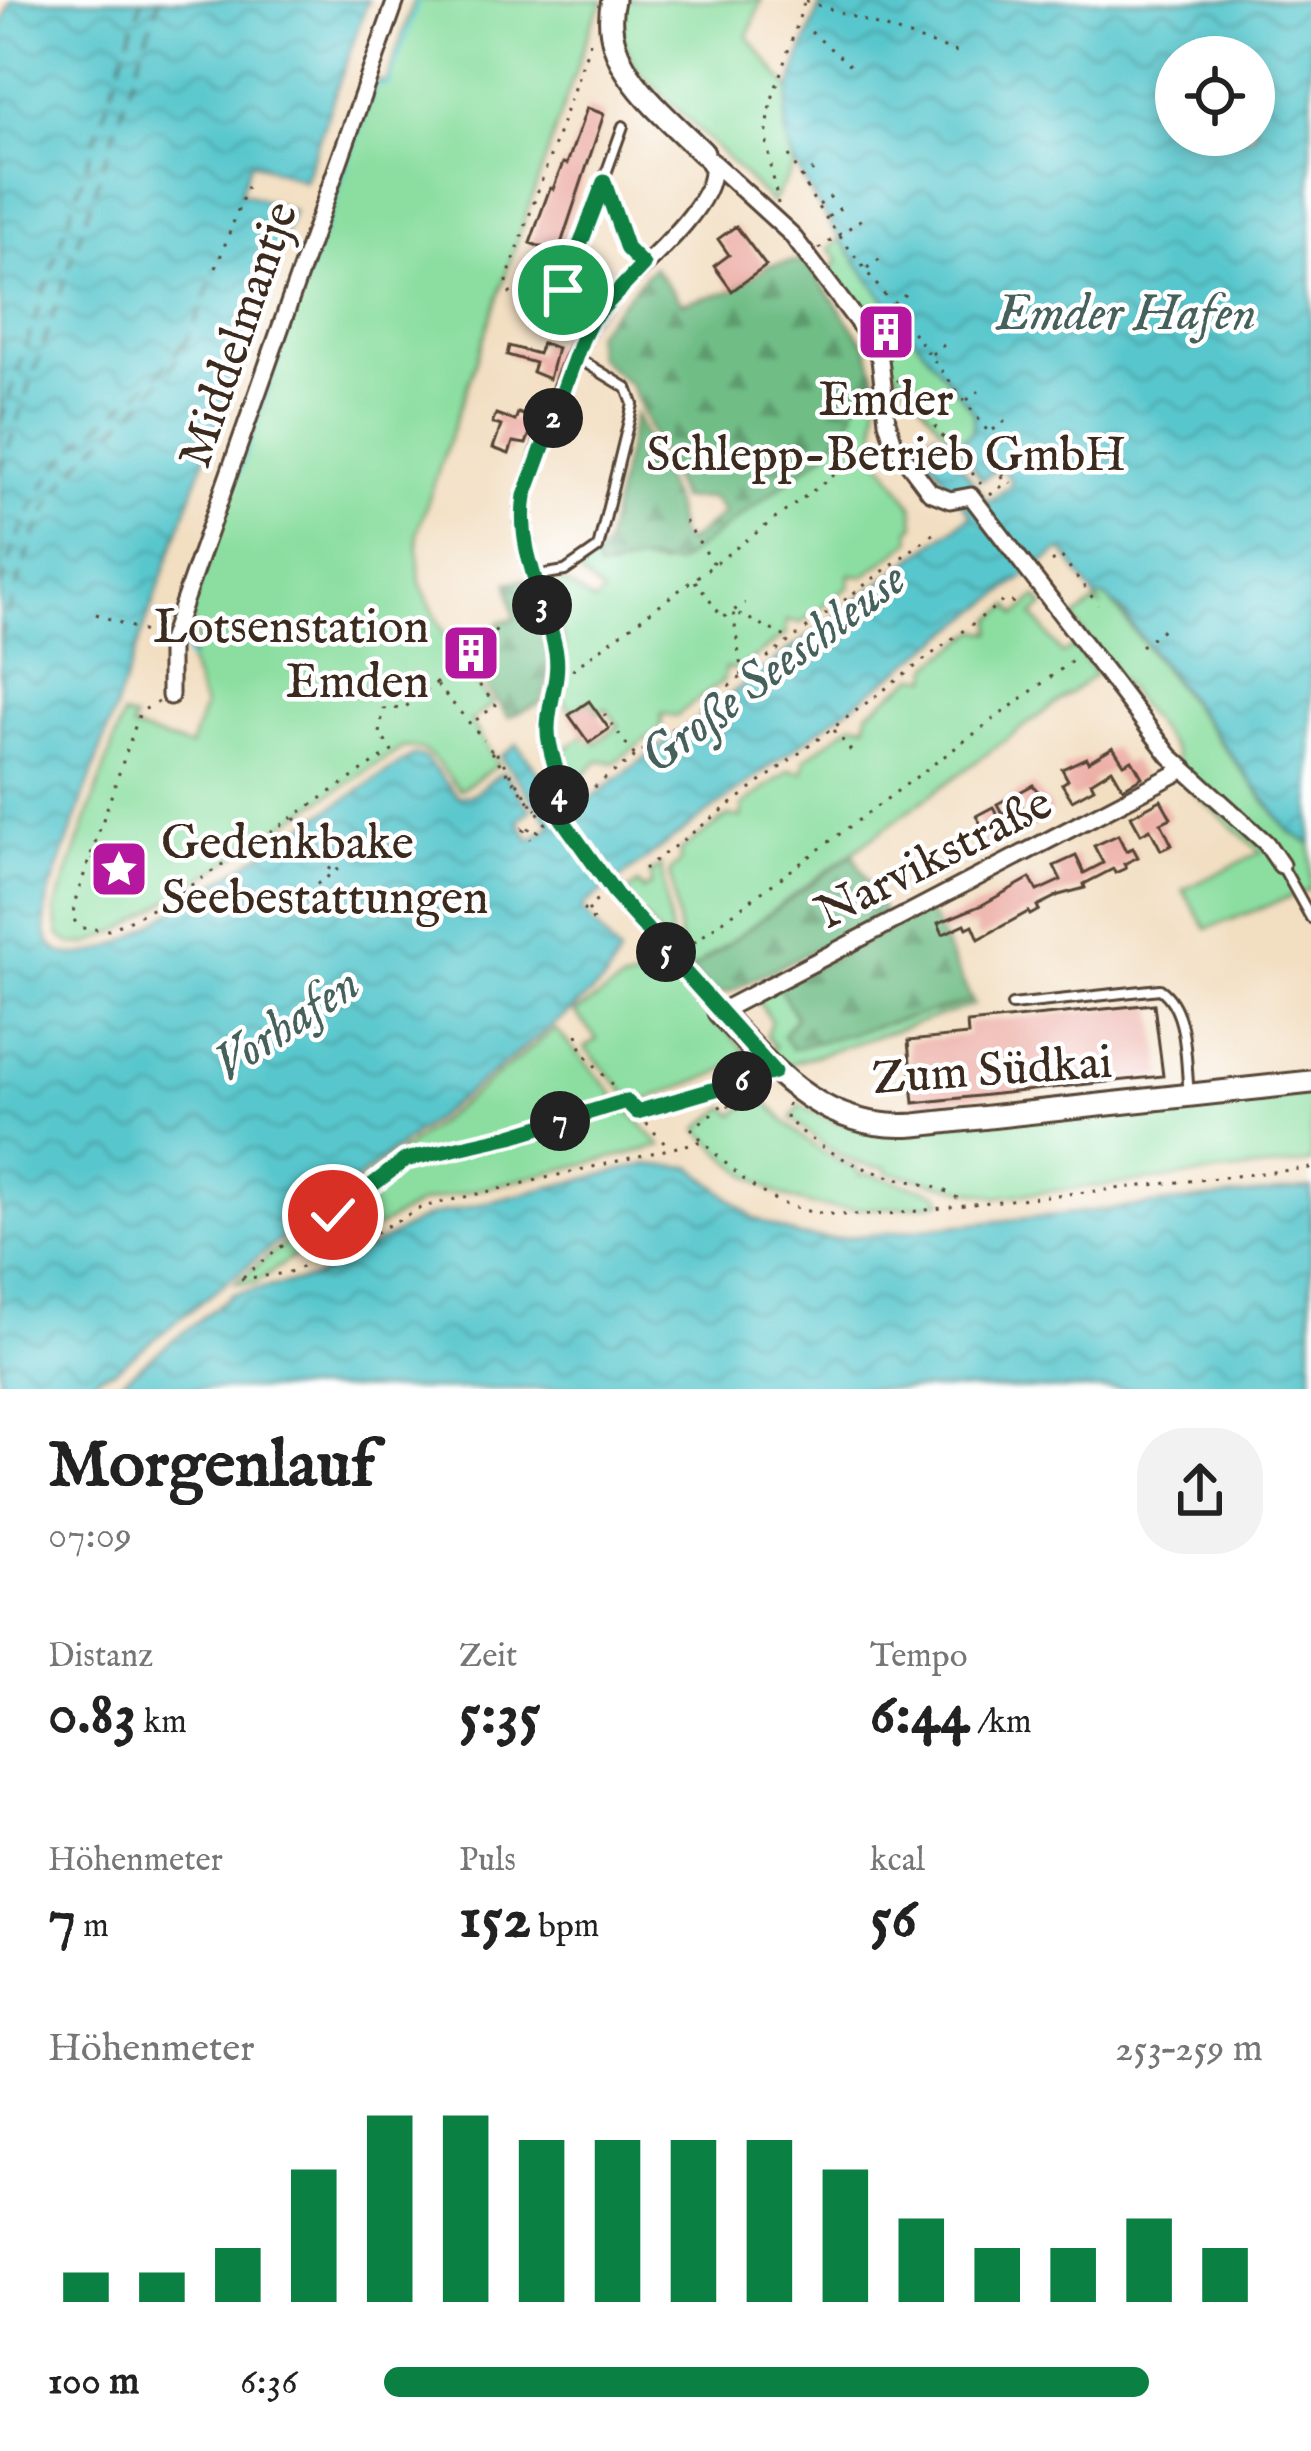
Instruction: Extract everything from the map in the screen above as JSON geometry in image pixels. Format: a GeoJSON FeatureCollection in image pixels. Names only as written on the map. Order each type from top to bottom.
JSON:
{"type":"FeatureCollection","features":[{"type":"Feature","properties":{"kind":"street","name":"Middelmantje"},"geometry":{"type":"LineString","coordinates":[[170,696],[170,641],[396,0]]}},
{"type":"Feature","properties":{"kind":"street"},"geometry":{"type":"LineString","coordinates":[[612,6],[614,43],[628,73],[703,153],[775,218],[869,337],[880,359],[894,444],[933,494],[950,500],[971,496],[1183,770],[1266,843],[1281,865]]}},
{"type":"Feature","properties":{"kind":"street"},"geometry":{"type":"LineString","coordinates":[[703,153],[712,169],[706,196],[592,319],[582,339],[525,496],[521,522],[556,655],[548,741],[560,819],[611,887],[719,1012]]}},
{"type":"Feature","properties":{"kind":"street","name":"Narvikstraße"},"geometry":{"type":"LineString","coordinates":[[719,1012],[1183,770]]}},
{"type":"Feature","properties":{"kind":"street","name":"Zum Südkai"},"geometry":{"type":"LineString","coordinates":[[719,1012],[796,1092],[839,1115],[900,1126],[1311,1082]]}},
{"type":"Feature","properties":{"kind":"lane"},"geometry":{"type":"LineString","coordinates":[[563,290],[623,126]]}},
{"type":"Feature","properties":{"kind":"lane"},"geometry":{"type":"LineString","coordinates":[[604,182],[627,249],[643,265]]}},
{"type":"Feature","properties":{"kind":"lane"},"geometry":{"type":"LineString","coordinates":[[533,577],[565,571],[598,548],[632,404],[627,388],[575,357]]}},
{"type":"Feature","properties":{"kind":"lane"},"geometry":{"type":"LineString","coordinates":[[1281,865],[1311,918]]}},
{"type":"Feature","properties":{"kind":"lane"},"geometry":{"type":"LineString","coordinates":[[1012,1005],[1160,988],[1178,1013],[1189,1096]]}},
{"type":"Feature","properties":{"kind":"lane"},"geometry":{"type":"LineString","coordinates":[[637,1112],[774,1072]]}},
{"type":"Feature","properties":{"kind":"path"},"geometry":{"type":"LineString","coordinates":[[775,218],[778,204],[766,138],[768,120],[805,0],[964,55]]}},
{"type":"Feature","properties":{"kind":"path"},"geometry":{"type":"LineString","coordinates":[[582,339],[562,320],[518,304],[508,292],[507,279],[596,27],[612,6]]}},
{"type":"Feature","properties":{"kind":"path"},"geometry":{"type":"LineString","coordinates":[[811,32],[850,66]]}},
{"type":"Feature","properties":{"kind":"path"},"geometry":{"type":"LineString","coordinates":[[789,155],[817,206],[989,433],[1008,419]]}},
{"type":"Feature","properties":{"kind":"path"},"geometry":{"type":"LineString","coordinates":[[800,179],[820,166]]}},
{"type":"Feature","properties":{"kind":"path"},"geometry":{"type":"LineString","coordinates":[[216,268],[249,182]]}},
{"type":"Feature","properties":{"kind":"path"},"geometry":{"type":"LineString","coordinates":[[817,206],[837,192]]}},
{"type":"Feature","properties":{"kind":"path"},"geometry":{"type":"LineString","coordinates":[[826,218],[846,204]]}},
{"type":"Feature","properties":{"kind":"path"},"geometry":{"type":"LineString","coordinates":[[809,256],[862,219]]}},
{"type":"Feature","properties":{"kind":"path"},"geometry":{"type":"LineString","coordinates":[[866,269],[885,255]]}},
{"type":"Feature","properties":{"kind":"path"},"geometry":{"type":"LineString","coordinates":[[892,304],[911,290]]}},
{"type":"Feature","properties":{"kind":"path"},"geometry":{"type":"LineString","coordinates":[[931,355],[950,341]]}},
{"type":"Feature","properties":{"kind":"path"},"geometry":{"type":"LineString","coordinates":[[880,359],[926,410],[989,496],[1005,484],[1000,471],[1011,483]]}},
{"type":"Feature","properties":{"kind":"path"},"geometry":{"type":"LineString","coordinates":[[965,401],[984,387]]}},
{"type":"Feature","properties":{"kind":"path"},"geometry":{"type":"LineString","coordinates":[[556,681],[880,441]]}},
{"type":"Feature","properties":{"kind":"path"},"geometry":{"type":"LineString","coordinates":[[685,520],[715,565]]}},
{"type":"Feature","properties":{"kind":"path"},"geometry":{"type":"LineString","coordinates":[[594,787],[937,531]]}},
{"type":"Feature","properties":{"kind":"path"},"geometry":{"type":"LineString","coordinates":[[1063,552],[1067,563]]}},
{"type":"Feature","properties":{"kind":"path"},"geometry":{"type":"LineString","coordinates":[[1052,562],[1061,556],[1098,605]]}},
{"type":"Feature","properties":{"kind":"path"},"geometry":{"type":"LineString","coordinates":[[694,580],[723,619],[745,603]]}},
{"type":"Feature","properties":{"kind":"path"},"geometry":{"type":"LineString","coordinates":[[644,869],[1003,602],[1018,603]]}},
{"type":"Feature","properties":{"kind":"path"},"geometry":{"type":"LineString","coordinates":[[733,611],[791,640]]}},
{"type":"Feature","properties":{"kind":"path"},"geometry":{"type":"LineString","coordinates":[[733,611],[742,676]]}},
{"type":"Feature","properties":{"kind":"path"},"geometry":{"type":"LineString","coordinates":[[96,614],[152,634]]}},
{"type":"Feature","properties":{"kind":"path"},"geometry":{"type":"LineString","coordinates":[[470,673],[490,654],[497,623]]}},
{"type":"Feature","properties":{"kind":"path"},"geometry":{"type":"LineString","coordinates":[[1142,646],[1163,629]]}},
{"type":"Feature","properties":{"kind":"path"},"geometry":{"type":"LineString","coordinates":[[449,635],[452,652],[496,705],[472,723]]}},
{"type":"Feature","properties":{"kind":"path"},"geometry":{"type":"LineString","coordinates":[[678,954],[1086,650]]}},
{"type":"Feature","properties":{"kind":"path"},"geometry":{"type":"LineString","coordinates":[[170,696],[140,712],[74,904],[73,919],[82,928],[109,930],[166,902],[392,751],[380,734],[383,709],[404,708],[464,662]]}},
{"type":"Feature","properties":{"kind":"path"},"geometry":{"type":"LineString","coordinates":[[436,684],[484,740]]}},
{"type":"Feature","properties":{"kind":"path"},"geometry":{"type":"LineString","coordinates":[[604,714],[635,756]]}},
{"type":"Feature","properties":{"kind":"path"},"geometry":{"type":"LineString","coordinates":[[833,728],[855,756]]}},
{"type":"Feature","properties":{"kind":"path"},"geometry":{"type":"LineString","coordinates":[[531,839],[522,826],[534,834],[545,826],[538,812],[492,747],[489,749],[538,812]]}},
{"type":"Feature","properties":{"kind":"path"},"geometry":{"type":"LineString","coordinates":[[294,817],[333,873]]}},
{"type":"Feature","properties":{"kind":"path"},"geometry":{"type":"LineString","coordinates":[[91,856],[119,869]]}},
{"type":"Feature","properties":{"kind":"path"},"geometry":{"type":"LineString","coordinates":[[297,898],[343,866]]}},
{"type":"Feature","properties":{"kind":"path"},"geometry":{"type":"LineString","coordinates":[[583,909],[593,921],[587,909],[596,902]]}},
{"type":"Feature","properties":{"kind":"path"},"geometry":{"type":"LineString","coordinates":[[577,1034],[582,1052],[669,1148]]}},
{"type":"Feature","properties":{"kind":"path"},"geometry":{"type":"LineString","coordinates":[[796,1092],[785,1107],[786,1118],[825,1150],[884,1175],[950,1192],[965,1205]]}},
{"type":"Feature","properties":{"kind":"path"},"geometry":{"type":"LineString","coordinates":[[753,1095],[734,1111],[726,1102],[692,1129],[749,1185],[805,1211],[866,1214],[1311,1168]]}},
{"type":"Feature","properties":{"kind":"path"},"geometry":{"type":"LineString","coordinates":[[626,1101],[511,1136],[401,1162],[337,1212],[314,1221],[241,1279],[280,1275],[347,1248],[422,1207],[703,1141]]}},
{"type":"Feature","properties":{"kind":"green space"},"geometry":{"type":"Polygon","coordinates":[[[414,0],[604,0],[592,23],[417,533],[420,583],[448,652],[493,704],[471,721],[498,765],[460,790],[429,754],[402,748],[127,927],[87,945],[72,944],[60,936],[55,910],[123,716],[134,720],[132,729],[190,747],[204,707],[180,636],[185,627],[182,636],[191,657],[198,636],[192,619],[185,619],[376,80],[386,83],[414,0]]]}},
{"type":"Feature","properties":{"kind":"green space"},"geometry":{"type":"Polygon","coordinates":[[[623,0],[761,0],[748,37],[791,91],[786,137],[794,167],[772,203],[635,67],[623,40],[623,0]]]}},
{"type":"Feature","properties":{"kind":"green space"},"geometry":{"type":"Polygon","coordinates":[[[842,238],[974,413],[973,430],[956,445],[892,367],[875,333],[828,270],[839,261],[829,248],[842,238]]]}},
{"type":"Feature","properties":{"kind":"green space"},"geometry":{"type":"Polygon","coordinates":[[[804,260],[867,347],[878,384],[862,383],[851,419],[827,452],[675,565],[637,561],[598,570],[595,560],[605,546],[635,414],[674,505],[679,536],[687,543],[724,513],[712,498],[680,499],[631,386],[596,355],[594,333],[653,267],[682,303],[732,291],[766,266],[804,260]]]}},
{"type":"Feature","properties":{"kind":"green space"},"geometry":{"type":"Polygon","coordinates":[[[862,383],[878,384],[875,451],[913,507],[911,541],[864,576],[850,574],[849,587],[801,623],[787,621],[786,634],[738,670],[725,668],[723,681],[676,716],[662,714],[661,728],[614,763],[600,760],[568,787],[560,753],[584,735],[596,743],[619,726],[606,708],[598,713],[589,701],[572,713],[563,700],[565,646],[548,588],[562,581],[595,603],[603,594],[580,574],[597,556],[595,560],[608,570],[637,561],[661,566],[827,452],[851,419],[862,383]]]}},
{"type":"Feature","properties":{"kind":"green space"},"geometry":{"type":"Polygon","coordinates":[[[526,579],[546,642],[546,690],[539,704],[508,717],[477,667],[492,656],[499,622],[515,619],[508,583],[526,579]]]}},
{"type":"Feature","properties":{"kind":"green space"},"geometry":{"type":"Polygon","coordinates":[[[1037,597],[1044,606],[1033,615],[1062,654],[1074,646],[1096,674],[691,970],[683,962],[670,871],[680,863],[680,851],[728,816],[741,818],[743,805],[790,770],[803,772],[805,759],[853,723],[866,725],[868,712],[916,676],[929,678],[931,665],[978,630],[992,633],[993,619],[1010,606],[1017,615],[1037,597]]]}},
{"type":"Feature","properties":{"kind":"green space"},"geometry":{"type":"Polygon","coordinates":[[[1095,598],[1109,599],[1289,832],[1311,844],[1311,889],[1207,929],[1183,890],[1261,852],[1184,784],[1174,750],[1073,619],[1094,603],[1100,605],[1095,598]]]}},
{"type":"Feature","properties":{"kind":"green space"},"geometry":{"type":"Polygon","coordinates":[[[853,854],[885,914],[726,993],[710,991],[691,970],[853,854]]]}},
{"type":"Feature","properties":{"kind":"green space"},"geometry":{"type":"Polygon","coordinates":[[[661,866],[673,951],[624,894],[638,884],[643,890],[651,885],[650,873],[661,866]]]}},
{"type":"Feature","properties":{"kind":"green space"},"geometry":{"type":"Polygon","coordinates":[[[928,910],[972,1001],[792,1049],[783,1035],[796,1017],[778,986],[928,910]]]}},
{"type":"Feature","properties":{"kind":"green space"},"geometry":{"type":"Polygon","coordinates":[[[673,970],[746,1052],[709,1077],[637,1105],[585,1048],[597,1039],[575,1013],[621,983],[673,970]]]}},
{"type":"Feature","properties":{"kind":"green space"},"geometry":{"type":"Polygon","coordinates":[[[778,986],[796,1017],[935,1012],[972,1001],[974,1005],[780,1067],[768,1054],[775,1047],[766,1036],[771,1021],[756,998],[778,986]]]}},
{"type":"Feature","properties":{"kind":"green space"},"geometry":{"type":"Polygon","coordinates":[[[555,1029],[614,1094],[613,1101],[596,1106],[598,1114],[625,1106],[661,1146],[421,1203],[345,1245],[302,1251],[255,1283],[235,1283],[555,1029]]]}},
{"type":"Feature","properties":{"kind":"green space"},"geometry":{"type":"Polygon","coordinates":[[[1311,1090],[1311,1163],[997,1197],[847,1159],[792,1118],[800,1105],[837,1123],[1311,1090]]]}},
{"type":"Feature","properties":{"kind":"green space"},"geometry":{"type":"Polygon","coordinates":[[[759,1094],[804,1138],[859,1175],[938,1193],[943,1201],[919,1206],[822,1207],[758,1182],[698,1129],[726,1107],[735,1115],[759,1094]]]}},
{"type":"Feature","properties":{"kind":"water","name":"Emder Hafen"},"geometry":{"type":"Polygon","coordinates":[[[11,0],[368,0],[304,181],[251,162],[240,192],[293,211],[49,894],[48,937],[54,948],[80,955],[133,937],[414,755],[425,758],[458,797],[471,795],[503,772],[531,810],[518,820],[530,840],[552,826],[500,756],[517,744],[570,814],[971,515],[919,443],[936,431],[988,502],[1010,486],[1001,467],[982,480],[956,445],[973,430],[974,413],[836,233],[793,159],[786,132],[788,99],[822,0],[1311,0],[1311,844],[1290,832],[1119,608],[1105,597],[1095,598],[1064,551],[1059,551],[583,906],[619,955],[605,981],[572,1010],[115,1370],[99,1375],[90,1389],[0,1389],[0,31],[11,0]]]}},
{"type":"Feature","properties":{"kind":"water"},"geometry":{"type":"Polygon","coordinates":[[[644,1165],[692,1167],[754,1218],[798,1236],[831,1239],[1311,1188],[1311,1389],[117,1389],[122,1380],[233,1294],[314,1278],[426,1217],[644,1165]]]}},
{"type":"Feature","properties":{"kind":"building"},"geometry":{"type":"Polygon","coordinates":[[[587,108],[604,114],[558,253],[530,243],[587,108]]]}},
{"type":"Feature","properties":{"kind":"building"},"geometry":{"type":"Polygon","coordinates":[[[736,226],[766,266],[732,291],[714,266],[729,255],[718,239],[736,226]]]}},
{"type":"Feature","properties":{"kind":"building"},"geometry":{"type":"Polygon","coordinates":[[[542,343],[557,348],[549,379],[532,372],[535,363],[507,355],[509,346],[538,354],[542,343]]]}},
{"type":"Feature","properties":{"kind":"building"},"geometry":{"type":"Polygon","coordinates":[[[518,413],[535,419],[526,444],[513,442],[509,454],[493,448],[501,426],[492,423],[496,414],[515,421],[518,413]]]}},
{"type":"Feature","properties":{"kind":"building"},"geometry":{"type":"Polygon","coordinates":[[[589,701],[609,729],[589,743],[569,715],[589,701]]]}},
{"type":"Feature","properties":{"kind":"building"},"geometry":{"type":"Polygon","coordinates":[[[1113,747],[1124,764],[1132,760],[1142,777],[1123,788],[1112,769],[1091,782],[1094,788],[1072,800],[1062,784],[1068,780],[1062,769],[1086,758],[1088,762],[1113,747]]]}},
{"type":"Feature","properties":{"kind":"building"},"geometry":{"type":"Polygon","coordinates":[[[1033,785],[1052,811],[1031,823],[1020,803],[1002,813],[997,804],[1033,785]]]}},
{"type":"Feature","properties":{"kind":"building"},"geometry":{"type":"Polygon","coordinates":[[[1161,800],[1171,818],[1161,823],[1172,845],[1161,850],[1150,829],[1141,834],[1131,816],[1161,800]]]}},
{"type":"Feature","properties":{"kind":"building"},"geometry":{"type":"Polygon","coordinates":[[[993,807],[1009,835],[986,847],[976,816],[993,807]]]}},
{"type":"Feature","properties":{"kind":"building"},"geometry":{"type":"Polygon","coordinates":[[[1118,835],[1126,851],[1133,848],[1138,857],[1124,864],[1126,868],[1115,873],[1113,869],[1084,884],[1085,888],[1059,895],[979,939],[973,925],[943,934],[938,923],[1030,878],[1037,891],[1061,880],[1054,866],[1076,856],[1084,873],[1103,863],[1094,846],[1118,835]]]}},
{"type":"Feature","properties":{"kind":"building"},"geometry":{"type":"Polygon","coordinates":[[[1154,1004],[1163,1076],[914,1103],[908,1041],[968,1035],[967,1023],[1154,1004]]]}},
{"type":"Feature","properties":{"kind":"waterway"},"geometry":{"type":"LineString","coordinates":[[187,620],[375,85],[388,85],[419,0]]}},
{"type":"Feature","properties":{"kind":"waterway"},"geometry":{"type":"LineString","coordinates":[[184,626],[181,638],[189,661]]}},
{"type":"Feature","properties":{"kind":"ferry route"},"geometry":{"type":"LineString","coordinates":[[0,423],[142,0]]}},
{"type":"Feature","properties":{"kind":"ferry route"},"geometry":{"type":"LineString","coordinates":[[0,473],[159,0]]}},
{"type":"Feature","properties":{"kind":"ferry route"},"geometry":{"type":"LineString","coordinates":[[0,640],[29,551],[52,501],[84,459],[170,369],[216,268]]}},
{"type":"Feature","properties":{"kind":"ferry route"},"geometry":{"type":"LineString","coordinates":[[0,588],[27,519],[55,471],[83,439],[162,370],[190,331]]}},
{"type":"Feature","properties":{"kind":"place","name":"Emder Schlepp-Betrieb GmbH"},"geometry":{"type":"Point","coordinates":[886,332]}},
{"type":"Feature","properties":{"kind":"place","name":"Lotsenstation Emden"},"geometry":{"type":"Point","coordinates":[471,653]}},
{"type":"Feature","properties":{"kind":"place","name":"Gedenkbake Seebestattungen"},"geometry":{"type":"Point","coordinates":[119,869]}},
{"type":"Feature","properties":{"kind":"route"},"geometry":{"type":"LineString","coordinates":[[333,1215],[405,1160],[511,1136],[626,1101],[637,1112],[774,1072],[617,896],[557,812],[560,789],[548,730],[556,655],[521,522],[525,496],[582,339],[592,319],[643,265],[627,249],[604,182],[563,290]]}},
{"type":"Feature","properties":{"kind":"water label","name":"Große Seeschleuse"},"geometry":{"type":"Point","coordinates":[772,666]}},
{"type":"Feature","properties":{"kind":"water label","name":"Vorhafen"},"geometry":{"type":"Point","coordinates":[285,1022]}}]}
